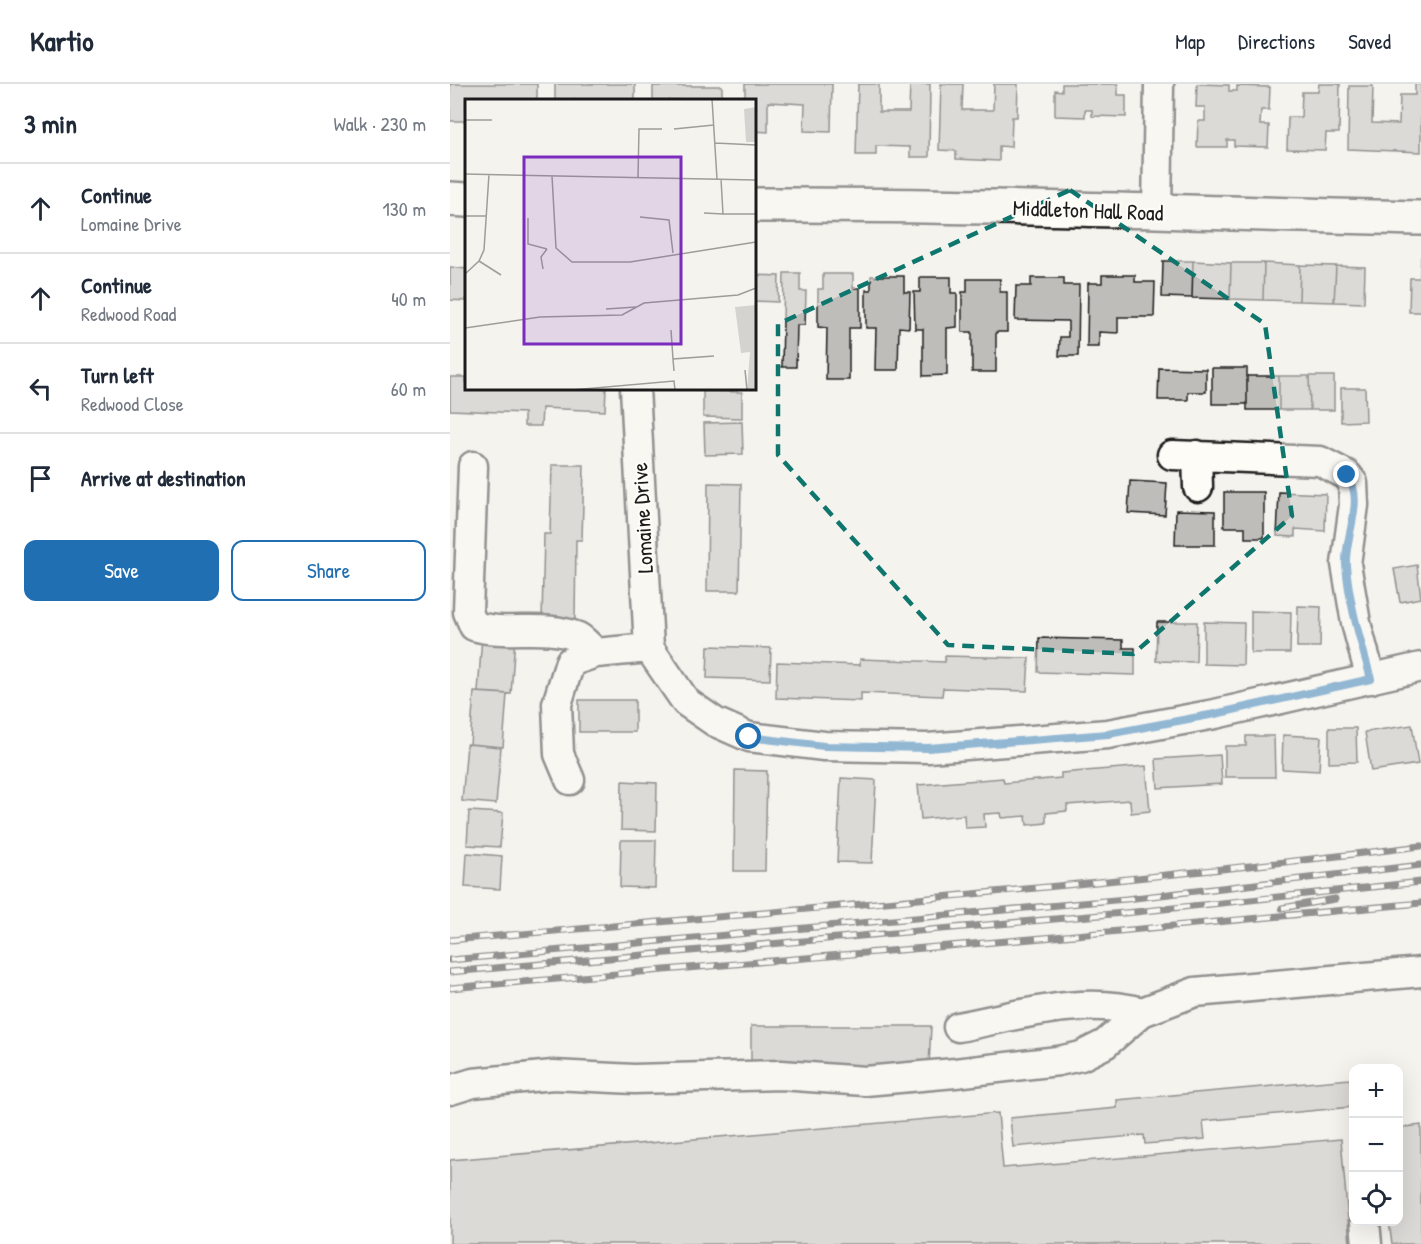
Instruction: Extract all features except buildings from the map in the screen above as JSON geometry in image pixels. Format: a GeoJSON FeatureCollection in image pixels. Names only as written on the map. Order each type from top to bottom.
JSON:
{"type":"FeatureCollection","features":[{"type":"Feature","properties":{"kind":"main road"},"geometry":{"type":"LineString","coordinates":[[450,199],[465,200]]}},
{"type":"Feature","properties":{"kind":"main road","name":"Middleton Hall Road"},"geometry":{"type":"LineString","coordinates":[[756,205],[904,205],[1421,218]]}},
{"type":"Feature","properties":{"kind":"street"},"geometry":{"type":"LineString","coordinates":[[1157,213],[1159,84]]}},
{"type":"Feature","properties":{"kind":"street","name":"Lomaine Drive"},"geometry":{"type":"LineString","coordinates":[[635,390],[649,648]]}},
{"type":"Feature","properties":{"kind":"street"},"geometry":{"type":"LineString","coordinates":[[1198,487],[1185,455],[1320,461],[1347,475],[1353,483],[1354,505],[1346,564],[1356,623],[1371,679]]}},
{"type":"Feature","properties":{"kind":"street"},"geometry":{"type":"LineString","coordinates":[[473,466],[468,612],[474,626],[488,630],[556,631],[580,638],[596,653]]}},
{"type":"Feature","properties":{"kind":"street"},"geometry":{"type":"LineString","coordinates":[[570,780],[559,754],[557,704],[570,662],[596,653],[649,648],[686,702],[715,722],[749,737],[824,746],[928,748],[1108,734],[1215,714],[1421,667]]}},
{"type":"Feature","properties":{"kind":"street"},"geometry":{"type":"LineString","coordinates":[[450,1090],[473,1083],[553,1075],[634,1079],[781,1075],[865,1080],[955,1073],[1058,1061],[1081,1056],[1105,1044],[1142,1012],[1195,992],[1421,972]]}},
{"type":"Feature","properties":{"kind":"street"},"geometry":{"type":"LineString","coordinates":[[958,1027],[1070,1006],[1120,1006],[1142,1012]]}},
{"type":"Feature","properties":{"kind":"street"},"geometry":{"type":"LineString","coordinates":[[1365,1226],[1367,1244]]}},
{"type":"Feature","properties":{"kind":"highlighted area"},"geometry":{"type":"Polygon","coordinates":[[[1070,190],[1265,324],[1292,516],[1133,654],[948,645],[778,455],[778,324],[1070,190]]]}},
{"type":"Feature","properties":{"kind":"railway"},"geometry":{"type":"LineString","coordinates":[[450,940],[1057,886],[1421,846]]}},
{"type":"Feature","properties":{"kind":"railway"},"geometry":{"type":"LineString","coordinates":[[450,960],[1126,899],[1421,865]]}},
{"type":"Feature","properties":{"kind":"railway"},"geometry":{"type":"LineString","coordinates":[[450,972],[1135,912],[1421,882]]}},
{"type":"Feature","properties":{"kind":"railway"},"geometry":{"type":"LineString","coordinates":[[1282,908],[1335,899]]}},
{"type":"Feature","properties":{"kind":"railway"},"geometry":{"type":"LineString","coordinates":[[450,988],[1043,938],[1421,903]]}},
{"type":"Feature","properties":{"kind":"route"},"geometry":{"type":"LineString","coordinates":[[749,737],[824,746],[928,748],[1108,734],[1215,714],[1371,679],[1356,623],[1346,564],[1354,505],[1353,483],[1347,475]]}}]}
